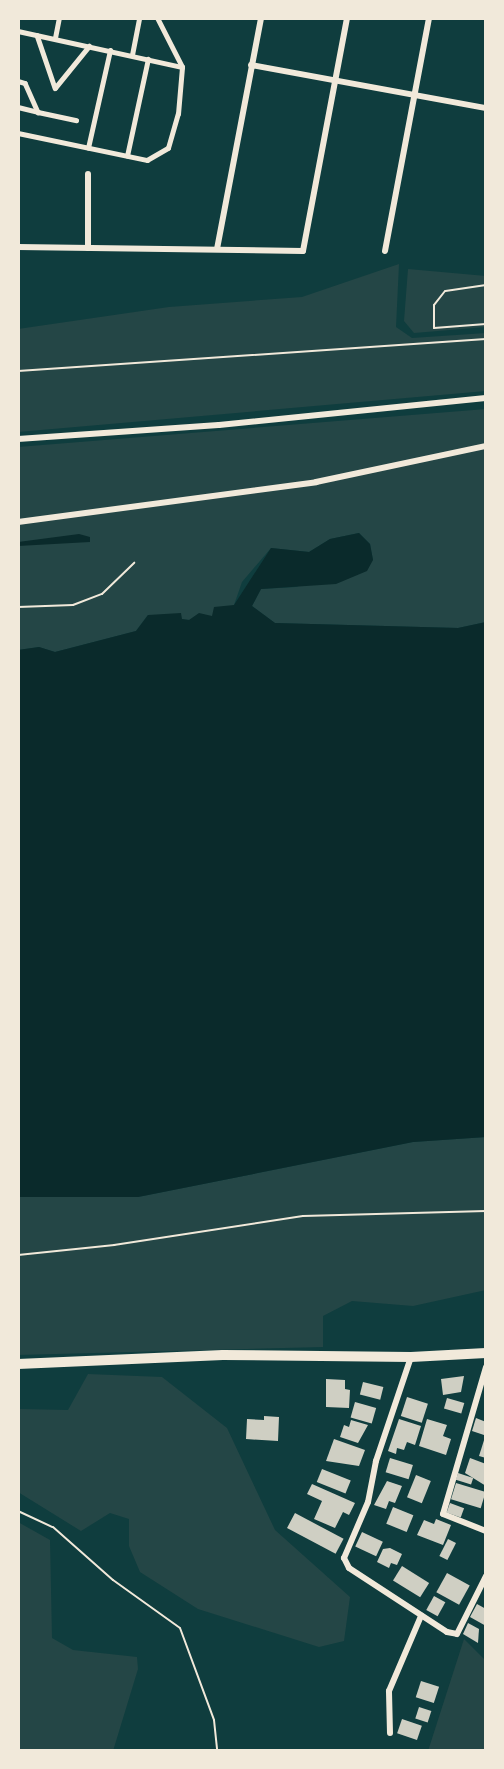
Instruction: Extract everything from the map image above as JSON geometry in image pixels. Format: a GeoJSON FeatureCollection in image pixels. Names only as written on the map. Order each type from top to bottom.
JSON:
{"type":"FeatureCollection","features":[{"type":"Feature","properties":{"kind":"street"},"geometry":{"type":"LineString","coordinates":[[218,249],[261,18]]}},
{"type":"Feature","properties":{"kind":"street"},"geometry":{"type":"LineString","coordinates":[[18,247],[303,251],[333,79],[347,18]]}},
{"type":"Feature","properties":{"kind":"street"},"geometry":{"type":"LineString","coordinates":[[385,251],[429,18]]}},
{"type":"Feature","properties":{"kind":"street"},"geometry":{"type":"LineString","coordinates":[[251,65],[486,108]]}},
{"type":"Feature","properties":{"kind":"street"},"geometry":{"type":"LineString","coordinates":[[88,174],[88,248]]}},
{"type":"Feature","properties":{"kind":"street"},"geometry":{"type":"LineString","coordinates":[[18,440],[219,425],[486,398]]}},
{"type":"Feature","properties":{"kind":"street"},"geometry":{"type":"LineString","coordinates":[[18,522],[316,482],[486,446]]}},
{"type":"Feature","properties":{"kind":"street"},"geometry":{"type":"LineString","coordinates":[[18,1364],[223,1355],[411,1357],[486,1353]]}},
{"type":"Feature","properties":{"kind":"street"},"geometry":{"type":"LineString","coordinates":[[411,1357],[376,1461],[368,1502],[344,1558],[349,1568],[421,1616],[457,1634],[486,1576]]}},
{"type":"Feature","properties":{"kind":"street"},"geometry":{"type":"LineString","coordinates":[[486,1367],[443,1514],[486,1531]]}},
{"type":"Feature","properties":{"kind":"street"},"geometry":{"type":"LineString","coordinates":[[390,1733],[389,1691],[421,1616]]}},
{"type":"Feature","properties":{"kind":"lane"},"geometry":{"type":"LineString","coordinates":[[55,38],[59,18]]}},
{"type":"Feature","properties":{"kind":"lane"},"geometry":{"type":"LineString","coordinates":[[132,55],[139,18]]}},
{"type":"Feature","properties":{"kind":"lane"},"geometry":{"type":"LineString","coordinates":[[18,133],[147,160],[168,148],[178,114],[182,67],[157,18]]}},
{"type":"Feature","properties":{"kind":"lane"},"geometry":{"type":"LineString","coordinates":[[18,31],[182,67]]}},
{"type":"Feature","properties":{"kind":"lane"},"geometry":{"type":"LineString","coordinates":[[37,35],[55,88],[89,46]]}},
{"type":"Feature","properties":{"kind":"lane"},"geometry":{"type":"LineString","coordinates":[[88,148],[110,50]]}},
{"type":"Feature","properties":{"kind":"lane"},"geometry":{"type":"LineString","coordinates":[[127,156],[148,59]]}},
{"type":"Feature","properties":{"kind":"lane"},"geometry":{"type":"LineString","coordinates":[[18,81],[25,83],[38,112]]}},
{"type":"Feature","properties":{"kind":"lane"},"geometry":{"type":"LineString","coordinates":[[18,107],[76,120]]}},
{"type":"Feature","properties":{"kind":"path"},"geometry":{"type":"LineString","coordinates":[[486,285],[445,291],[434,305],[434,328],[486,324]]}},
{"type":"Feature","properties":{"kind":"path"},"geometry":{"type":"LineString","coordinates":[[18,371],[486,339]]}},
{"type":"Feature","properties":{"kind":"path"},"geometry":{"type":"LineString","coordinates":[[18,607],[73,605],[102,594],[134,562]]}},
{"type":"Feature","properties":{"kind":"path"},"geometry":{"type":"LineString","coordinates":[[18,1255],[114,1245],[303,1216],[486,1211]]}},
{"type":"Feature","properties":{"kind":"path"},"geometry":{"type":"LineString","coordinates":[[18,1511],[53,1527],[113,1581],[180,1628],[214,1720],[217,1751]]}},
{"type":"Feature","properties":{"kind":"shaded area"},"geometry":{"type":"Polygon","coordinates":[[[399,264],[396,327],[412,338],[486,333],[486,391],[18,432],[18,329],[169,307],[302,297],[399,264]]]}},
{"type":"Feature","properties":{"kind":"shaded area"},"geometry":{"type":"Polygon","coordinates":[[[408,269],[486,276],[486,327],[414,333],[404,321],[408,269]]]}},
{"type":"Feature","properties":{"kind":"shaded area"},"geometry":{"type":"Polygon","coordinates":[[[486,409],[486,622],[458,628],[275,623],[252,606],[261,589],[296,587],[373,560],[370,544],[359,533],[330,539],[309,552],[271,548],[242,582],[234,605],[213,617],[189,620],[148,615],[136,631],[55,652],[39,647],[18,650],[18,447],[486,409]]]}},
{"type":"Feature","properties":{"kind":"shaded area"},"geometry":{"type":"Polygon","coordinates":[[[359,533],[370,544],[373,560],[367,571],[336,584],[261,589],[252,606],[275,623],[458,628],[486,622],[486,1137],[413,1142],[138,1197],[18,1197],[18,650],[39,647],[55,652],[136,631],[148,615],[181,613],[182,619],[189,620],[199,613],[212,616],[214,607],[234,605],[271,548],[309,552],[330,539],[359,533]]]}},
{"type":"Feature","properties":{"kind":"shaded area"},"geometry":{"type":"Polygon","coordinates":[[[79,534],[90,537],[90,542],[18,546],[18,542],[79,534]]]}},
{"type":"Feature","properties":{"kind":"shaded area"},"geometry":{"type":"Polygon","coordinates":[[[486,1137],[486,1290],[413,1306],[352,1301],[323,1316],[323,1347],[18,1355],[18,1197],[138,1197],[413,1142],[486,1137]]]}},
{"type":"Feature","properties":{"kind":"shaded area"},"geometry":{"type":"Polygon","coordinates":[[[88,1374],[162,1377],[227,1428],[275,1530],[350,1597],[344,1641],[319,1647],[198,1609],[140,1572],[129,1546],[129,1519],[110,1513],[81,1531],[18,1492],[18,1409],[68,1410],[88,1374]]]}},
{"type":"Feature","properties":{"kind":"shaded area"},"geometry":{"type":"Polygon","coordinates":[[[18,1522],[50,1540],[52,1638],[73,1650],[137,1657],[138,1669],[113,1751],[18,1751],[18,1522]]]}},
{"type":"Feature","properties":{"kind":"shaded area"},"geometry":{"type":"Polygon","coordinates":[[[464,1639],[486,1661],[486,1751],[428,1751],[464,1639]]]}},
{"type":"Feature","properties":{"kind":"building"},"geometry":{"type":"Polygon","coordinates":[[[464,1376],[461,1392],[443,1395],[441,1379],[464,1376]]]}},
{"type":"Feature","properties":{"kind":"building"},"geometry":{"type":"Polygon","coordinates":[[[326,1379],[345,1380],[345,1389],[350,1390],[349,1408],[326,1407],[326,1379]]]}},
{"type":"Feature","properties":{"kind":"building"},"geometry":{"type":"Polygon","coordinates":[[[363,1382],[383,1387],[380,1400],[360,1395],[363,1382]]]}},
{"type":"Feature","properties":{"kind":"building"},"geometry":{"type":"Polygon","coordinates":[[[407,1397],[428,1404],[422,1423],[401,1416],[407,1397]]]}},
{"type":"Feature","properties":{"kind":"building"},"geometry":{"type":"Polygon","coordinates":[[[447,1398],[464,1403],[461,1414],[444,1409],[447,1398]]]}},
{"type":"Feature","properties":{"kind":"building"},"geometry":{"type":"Polygon","coordinates":[[[355,1402],[376,1408],[372,1423],[351,1417],[355,1402]]]}},
{"type":"Feature","properties":{"kind":"building"},"geometry":{"type":"Polygon","coordinates":[[[264,1416],[279,1417],[278,1441],[246,1439],[247,1419],[264,1420],[264,1416]]]}},
{"type":"Feature","properties":{"kind":"building"},"geometry":{"type":"Polygon","coordinates":[[[476,1418],[486,1422],[484,1435],[472,1431],[476,1418]]]}},
{"type":"Feature","properties":{"kind":"building"},"geometry":{"type":"Polygon","coordinates":[[[399,1419],[421,1426],[415,1445],[407,1442],[404,1450],[397,1448],[396,1454],[388,1451],[399,1419]]]}},
{"type":"Feature","properties":{"kind":"building"},"geometry":{"type":"Polygon","coordinates":[[[427,1419],[447,1425],[443,1436],[451,1439],[446,1455],[419,1446],[427,1419]]]}},
{"type":"Feature","properties":{"kind":"building"},"geometry":{"type":"Polygon","coordinates":[[[351,1420],[368,1425],[358,1443],[340,1437],[344,1425],[349,1427],[351,1420]]]}},
{"type":"Feature","properties":{"kind":"building"},"geometry":{"type":"Polygon","coordinates":[[[486,1434],[486,1458],[479,1456],[486,1434]]]}},
{"type":"Feature","properties":{"kind":"building"},"geometry":{"type":"Polygon","coordinates":[[[334,1439],[365,1450],[359,1466],[326,1461],[334,1439]]]}},
{"type":"Feature","properties":{"kind":"building"},"geometry":{"type":"Polygon","coordinates":[[[390,1458],[413,1465],[409,1479],[386,1472],[390,1458]]]}},
{"type":"Feature","properties":{"kind":"building"},"geometry":{"type":"Polygon","coordinates":[[[470,1458],[486,1464],[486,1486],[465,1473],[470,1458]]]}},
{"type":"Feature","properties":{"kind":"building"},"geometry":{"type":"Polygon","coordinates":[[[322,1469],[351,1481],[345,1494],[317,1482],[322,1469]]]}},
{"type":"Feature","properties":{"kind":"building"},"geometry":{"type":"Polygon","coordinates":[[[458,1473],[473,1478],[471,1485],[456,1480],[458,1473]]]}},
{"type":"Feature","properties":{"kind":"building"},"geometry":{"type":"Polygon","coordinates":[[[416,1475],[431,1481],[422,1503],[407,1497],[416,1475]]]}},
{"type":"Feature","properties":{"kind":"building"},"geometry":{"type":"Polygon","coordinates":[[[387,1481],[402,1486],[395,1503],[389,1501],[386,1509],[374,1505],[387,1481]]]}},
{"type":"Feature","properties":{"kind":"building"},"geometry":{"type":"Polygon","coordinates":[[[456,1483],[486,1492],[481,1508],[451,1499],[456,1483]]]}},
{"type":"Feature","properties":{"kind":"building"},"geometry":{"type":"Polygon","coordinates":[[[312,1484],[355,1503],[349,1515],[343,1512],[335,1528],[314,1519],[322,1501],[307,1494],[312,1484]]]}},
{"type":"Feature","properties":{"kind":"building"},"geometry":{"type":"Polygon","coordinates":[[[450,1503],[464,1508],[461,1518],[447,1512],[450,1503]]]}},
{"type":"Feature","properties":{"kind":"building"},"geometry":{"type":"Polygon","coordinates":[[[393,1507],[413,1515],[407,1532],[386,1524],[393,1507]]]}},
{"type":"Feature","properties":{"kind":"building"},"geometry":{"type":"Polygon","coordinates":[[[295,1513],[344,1539],[336,1554],[287,1528],[295,1513]]]}},
{"type":"Feature","properties":{"kind":"building"},"geometry":{"type":"Polygon","coordinates":[[[436,1519],[451,1525],[443,1545],[417,1535],[424,1520],[434,1524],[436,1519]]]}},
{"type":"Feature","properties":{"kind":"building"},"geometry":{"type":"Polygon","coordinates":[[[362,1532],[383,1542],[376,1556],[355,1547],[362,1532]]]}},
{"type":"Feature","properties":{"kind":"building"},"geometry":{"type":"Polygon","coordinates":[[[448,1539],[456,1543],[447,1560],[439,1556],[448,1539]]]}},
{"type":"Feature","properties":{"kind":"building"},"geometry":{"type":"Polygon","coordinates":[[[390,1548],[402,1554],[397,1565],[391,1563],[389,1568],[377,1562],[383,1549],[390,1548]]]}},
{"type":"Feature","properties":{"kind":"building"},"geometry":{"type":"Polygon","coordinates":[[[402,1566],[429,1583],[420,1597],[393,1580],[402,1566]]]}},
{"type":"Feature","properties":{"kind":"building"},"geometry":{"type":"Polygon","coordinates":[[[447,1573],[470,1586],[459,1605],[436,1592],[447,1573]]]}},
{"type":"Feature","properties":{"kind":"building"},"geometry":{"type":"Polygon","coordinates":[[[434,1596],[445,1602],[438,1616],[426,1610],[434,1596]]]}},
{"type":"Feature","properties":{"kind":"building"},"geometry":{"type":"Polygon","coordinates":[[[477,1604],[486,1609],[486,1626],[470,1617],[477,1604]]]}},
{"type":"Feature","properties":{"kind":"building"},"geometry":{"type":"Polygon","coordinates":[[[468,1623],[479,1629],[478,1643],[463,1634],[468,1623]]]}},
{"type":"Feature","properties":{"kind":"building"},"geometry":{"type":"Polygon","coordinates":[[[421,1681],[439,1687],[434,1703],[416,1697],[421,1681]]]}},
{"type":"Feature","properties":{"kind":"building"},"geometry":{"type":"Polygon","coordinates":[[[419,1707],[431,1711],[428,1722],[415,1718],[419,1707]]]}},
{"type":"Feature","properties":{"kind":"building"},"geometry":{"type":"Polygon","coordinates":[[[402,1719],[422,1726],[417,1740],[397,1733],[402,1719]]]}}]}
